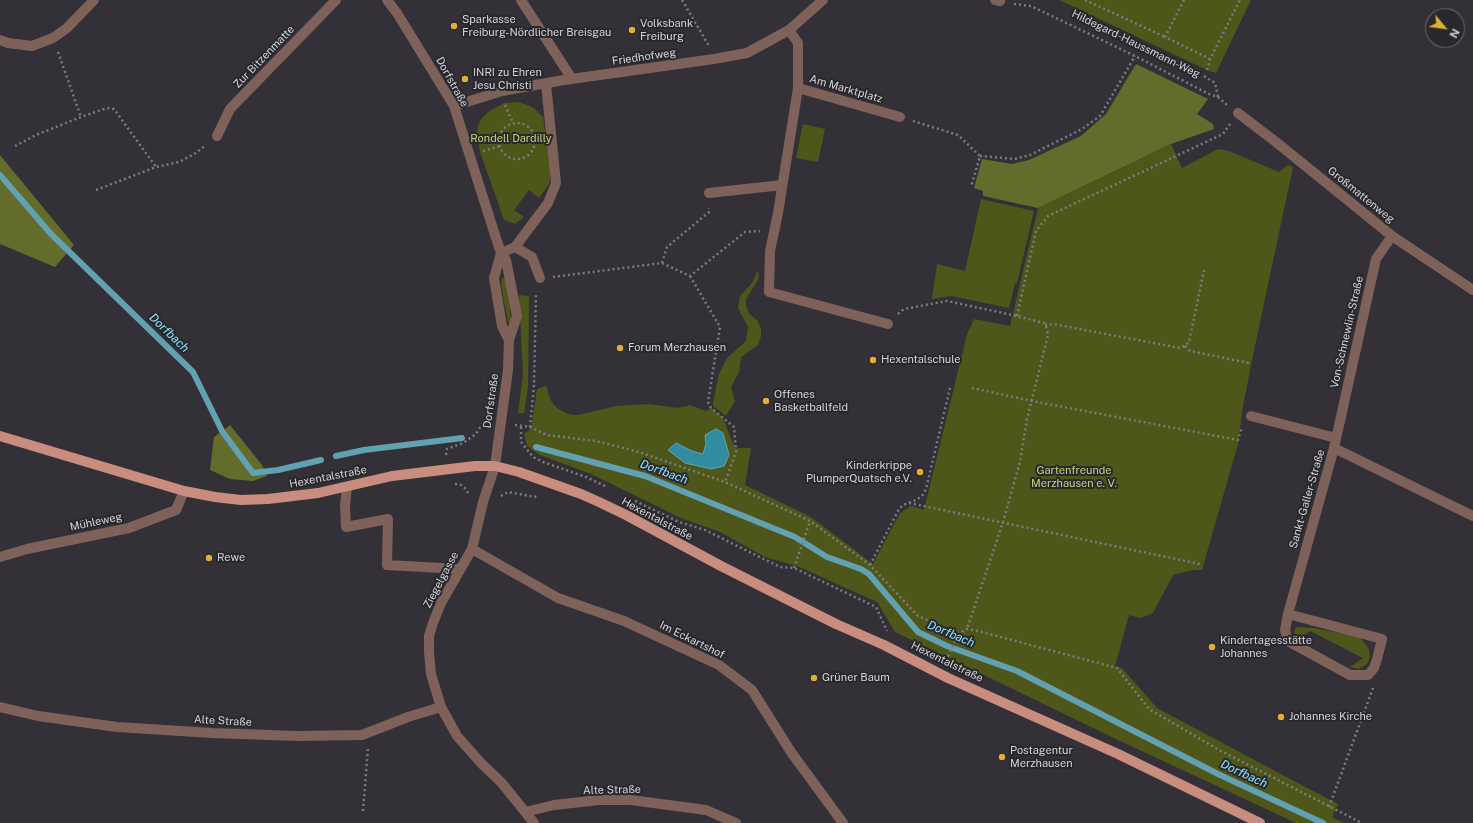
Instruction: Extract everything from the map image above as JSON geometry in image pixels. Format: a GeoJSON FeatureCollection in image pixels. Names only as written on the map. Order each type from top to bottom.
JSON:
{"type":"FeatureCollection","features":[{"type":"Feature","properties":{"kind":"main road","name":"Hexentalstraße"},"geometry":{"type":"LineString","coordinates":[[0,436],[184,491],[215,498],[241,500],[285,498],[318,493],[392,476],[475,466],[495,466],[526,474],[599,502],[836,624],[884,645],[948,678],[1118,754],[1260,823]]}},
{"type":"Feature","properties":{"kind":"street"},"geometry":{"type":"LineString","coordinates":[[0,40],[8,43],[32,46],[53,38],[67,28],[94,0]]}},
{"type":"Feature","properties":{"kind":"street","name":"Zur Bitzenmatte"},"geometry":{"type":"LineString","coordinates":[[217,136],[230,109],[336,0]]}},
{"type":"Feature","properties":{"kind":"street","name":"Dorfstraße"},"geometry":{"type":"LineString","coordinates":[[387,0],[397,13],[454,106],[501,253],[506,260],[517,316],[509,340],[508,370],[495,466]]}},
{"type":"Feature","properties":{"kind":"street"},"geometry":{"type":"LineString","coordinates":[[521,0],[572,79]]}},
{"type":"Feature","properties":{"kind":"street","name":"Friedhofweg"},"geometry":{"type":"LineString","coordinates":[[454,106],[502,90],[747,53],[789,30],[823,0]]}},
{"type":"Feature","properties":{"kind":"street","name":"Am Marktplatz"},"geometry":{"type":"LineString","coordinates":[[789,30],[798,43],[798,88],[900,117]]}},
{"type":"Feature","properties":{"kind":"street"},"geometry":{"type":"LineString","coordinates":[[501,253],[515,246],[548,203],[556,182],[546,84]]}},
{"type":"Feature","properties":{"kind":"street"},"geometry":{"type":"LineString","coordinates":[[798,88],[770,251],[769,292],[888,324]]}},
{"type":"Feature","properties":{"kind":"street","name":"Großmattenweg"},"geometry":{"type":"LineString","coordinates":[[1238,113],[1392,236],[1473,290]]}},
{"type":"Feature","properties":{"kind":"street"},"geometry":{"type":"LineString","coordinates":[[709,193],[782,185]]}},
{"type":"Feature","properties":{"kind":"street","name":"Von-Schnewlin-Straße"},"geometry":{"type":"LineString","coordinates":[[1335,443],[1376,259],[1392,236]]}},
{"type":"Feature","properties":{"kind":"street"},"geometry":{"type":"LineString","coordinates":[[515,246],[532,257],[540,278]]}},
{"type":"Feature","properties":{"kind":"street","name":"Dorfstraße"},"geometry":{"type":"LineString","coordinates":[[501,253],[494,278],[502,326],[509,340]]}},
{"type":"Feature","properties":{"kind":"street"},"geometry":{"type":"LineString","coordinates":[[1251,416],[1335,443]]}},
{"type":"Feature","properties":{"kind":"street","name":"Sankt-Galler-Straße"},"geometry":{"type":"LineString","coordinates":[[1368,675],[1350,675],[1288,641],[1285,630],[1288,614],[1335,443],[1473,516]]}},
{"type":"Feature","properties":{"kind":"street","name":"Ziegelgasse"},"geometry":{"type":"LineString","coordinates":[[495,466],[483,502],[472,549],[441,602],[433,623],[429,652],[431,674],[441,707],[457,736],[501,782],[525,812]]}},
{"type":"Feature","properties":{"kind":"street"},"geometry":{"type":"LineString","coordinates":[[347,487],[346,528],[388,519],[387,565],[460,569]]}},
{"type":"Feature","properties":{"kind":"street","name":"Mühleweg"},"geometry":{"type":"LineString","coordinates":[[0,557],[27,549],[129,528],[176,510],[184,491]]}},
{"type":"Feature","properties":{"kind":"street","name":"Im Eckartshof"},"geometry":{"type":"LineString","coordinates":[[472,549],[558,598],[624,622],[719,665],[752,690],[791,752],[843,823]]}},
{"type":"Feature","properties":{"kind":"street"},"geometry":{"type":"LineString","coordinates":[[1288,614],[1382,639],[1374,668],[1368,675]]}},
{"type":"Feature","properties":{"kind":"street","name":"Alte Straße"},"geometry":{"type":"LineString","coordinates":[[0,707],[38,716],[117,727],[212,733],[298,736],[362,735],[408,717],[441,707]]}},
{"type":"Feature","properties":{"kind":"street","name":"Alte Straße"},"geometry":{"type":"LineString","coordinates":[[525,812],[562,804],[599,800],[631,800],[706,810],[736,823]]}},
{"type":"Feature","properties":{"kind":"street"},"geometry":{"type":"LineString","coordinates":[[525,812],[534,823]]}},
{"type":"Feature","properties":{"kind":"path"},"geometry":{"type":"LineString","coordinates":[[682,0],[712,50],[714,59]]}},
{"type":"Feature","properties":{"kind":"path"},"geometry":{"type":"LineString","coordinates":[[1085,0],[1210,59]]}},
{"type":"Feature","properties":{"kind":"path"},"geometry":{"type":"LineString","coordinates":[[1165,37],[1184,0]]}},
{"type":"Feature","properties":{"kind":"path"},"geometry":{"type":"LineString","coordinates":[[1207,70],[1210,59],[1240,0]]}},
{"type":"Feature","properties":{"kind":"path","name":"Hildegard-Haussmann-Weg"},"geometry":{"type":"LineString","coordinates":[[997,1],[1030,6],[1135,56],[1218,98],[1238,113]]}},
{"type":"Feature","properties":{"kind":"path"},"geometry":{"type":"LineString","coordinates":[[53,38],[81,117]]}},
{"type":"Feature","properties":{"kind":"path"},"geometry":{"type":"LineString","coordinates":[[900,117],[958,135],[980,156],[1015,159],[1030,155],[1082,129],[1100,116],[1135,56]]}},
{"type":"Feature","properties":{"kind":"path"},"geometry":{"type":"LineString","coordinates":[[1204,76],[1215,83],[1218,98]]}},
{"type":"Feature","properties":{"kind":"path"},"geometry":{"type":"LineString","coordinates":[[16,146],[36,135],[81,117],[107,108],[114,109],[156,167]]}},
{"type":"Feature","properties":{"kind":"path"},"geometry":{"type":"LineString","coordinates":[[1017,316],[1036,231],[1048,216],[1223,134],[1238,113]]}},
{"type":"Feature","properties":{"kind":"path"},"geometry":{"type":"LineString","coordinates":[[521,123],[526,125],[534,134],[535,146],[528,156],[516,159],[504,153],[500,146],[499,138],[501,133],[509,124],[521,123]]}},
{"type":"Feature","properties":{"kind":"path"},"geometry":{"type":"LineString","coordinates":[[96,190],[156,167],[179,162],[196,153],[217,136]]}},
{"type":"Feature","properties":{"kind":"path"},"geometry":{"type":"LineString","coordinates":[[971,187],[980,156]]}},
{"type":"Feature","properties":{"kind":"path"},"geometry":{"type":"LineString","coordinates":[[662,263],[667,247],[709,212],[709,193]]}},
{"type":"Feature","properties":{"kind":"path"},"geometry":{"type":"LineString","coordinates":[[690,276],[745,232],[774,230]]}},
{"type":"Feature","properties":{"kind":"path"},"geometry":{"type":"LineString","coordinates":[[530,427],[534,385],[536,284],[540,278],[662,263],[690,276],[720,328],[708,402],[711,408],[734,427],[736,452],[725,482]]}},
{"type":"Feature","properties":{"kind":"path"},"geometry":{"type":"LineString","coordinates":[[888,324],[904,309],[947,301],[1017,316],[1044,323],[1045,325],[1053,324],[1180,348],[1189,342],[1204,270]]}},
{"type":"Feature","properties":{"kind":"path"},"geometry":{"type":"LineString","coordinates":[[949,655],[958,634],[967,629],[1003,522],[1020,462],[1026,419],[1048,335],[1045,325]]}},
{"type":"Feature","properties":{"kind":"path"},"geometry":{"type":"LineString","coordinates":[[1185,346],[1190,350],[1249,363]]}},
{"type":"Feature","properties":{"kind":"path"},"geometry":{"type":"LineString","coordinates":[[870,565],[899,509],[903,505],[922,496],[926,489],[950,388]]}},
{"type":"Feature","properties":{"kind":"path"},"geometry":{"type":"LineString","coordinates":[[972,388],[1238,440],[1244,424],[1251,416]]}},
{"type":"Feature","properties":{"kind":"path"},"geometry":{"type":"LineString","coordinates":[[501,423],[530,427],[547,435],[596,441],[638,452],[725,482],[810,521],[870,565],[918,616],[958,634]]}},
{"type":"Feature","properties":{"kind":"path"},"geometry":{"type":"LineString","coordinates":[[521,426],[521,442],[533,457],[586,477],[607,488]]}},
{"type":"Feature","properties":{"kind":"path"},"geometry":{"type":"LineString","coordinates":[[629,498],[679,522],[706,530],[780,567],[794,568],[876,607],[888,630],[884,645]]}},
{"type":"Feature","properties":{"kind":"path"},"geometry":{"type":"LineString","coordinates":[[909,503],[1200,564]]}},
{"type":"Feature","properties":{"kind":"path"},"geometry":{"type":"LineString","coordinates":[[794,568],[810,521]]}},
{"type":"Feature","properties":{"kind":"path"},"geometry":{"type":"LineString","coordinates":[[967,629],[1117,668],[1149,709],[1219,750],[1362,823]]}},
{"type":"Feature","properties":{"kind":"path"},"geometry":{"type":"LineString","coordinates":[[1329,807],[1374,688],[1368,675]]}},
{"type":"Feature","properties":{"kind":"path"},"geometry":{"type":"LineString","coordinates":[[363,811],[369,744]]}},
{"type":"Feature","properties":{"kind":"green space"},"geometry":{"type":"Polygon","coordinates":[[[1059,0],[1251,0],[1216,73],[1059,0]]]}},
{"type":"Feature","properties":{"kind":"green space"},"geometry":{"type":"Polygon","coordinates":[[[1136,64],[1208,99],[1197,114],[1213,124],[1214,129],[1171,144],[1038,208],[983,196],[983,191],[974,188],[982,159],[1012,164],[1029,160],[1081,136],[1106,114],[1136,64]]]}},
{"type":"Feature","properties":{"kind":"green space","name":"Rondell Dardilly"},"geometry":{"type":"Polygon","coordinates":[[[519,102],[534,108],[543,117],[551,172],[549,184],[539,198],[529,190],[514,210],[524,217],[515,224],[504,220],[480,152],[477,135],[478,125],[488,112],[504,103],[519,102]]]}},
{"type":"Feature","properties":{"kind":"green space"},"geometry":{"type":"Polygon","coordinates":[[[803,124],[825,129],[818,162],[796,158],[803,124]]]}},
{"type":"Feature","properties":{"kind":"green space","name":"Gartenfreunde Merzhausen e. V."},"geometry":{"type":"Polygon","coordinates":[[[1171,144],[1182,168],[1218,149],[1229,151],[1279,172],[1288,165],[1293,167],[1252,360],[1242,412],[1238,444],[1202,570],[1192,570],[1173,575],[1153,613],[1140,618],[1129,615],[1115,666],[1122,668],[1157,708],[1338,804],[1332,817],[1344,823],[1296,823],[1118,740],[895,632],[877,602],[797,566],[765,557],[720,532],[681,518],[591,474],[540,455],[527,446],[524,434],[531,429],[537,389],[546,386],[551,401],[557,408],[573,415],[616,406],[649,404],[678,408],[690,405],[706,411],[711,408],[723,418],[735,448],[751,448],[745,485],[811,517],[873,564],[900,513],[911,506],[924,510],[967,334],[974,319],[1010,326],[1038,208],[1171,144]]]}},
{"type":"Feature","properties":{"kind":"green space"},"geometry":{"type":"Polygon","coordinates":[[[0,155],[74,245],[55,267],[0,244],[0,155]]]}},
{"type":"Feature","properties":{"kind":"green space"},"geometry":{"type":"Polygon","coordinates":[[[981,199],[1034,211],[1017,283],[1015,283],[1009,308],[951,296],[932,299],[937,264],[965,271],[981,199]]]}},
{"type":"Feature","properties":{"kind":"green space"},"geometry":{"type":"Polygon","coordinates":[[[757,272],[759,273],[758,280],[746,299],[746,306],[749,314],[757,320],[761,328],[761,336],[758,345],[741,357],[739,372],[731,387],[735,401],[726,416],[713,406],[719,374],[727,358],[746,341],[748,327],[738,308],[740,296],[752,283],[757,272]]]}},
{"type":"Feature","properties":{"kind":"green space"},"geometry":{"type":"Polygon","coordinates":[[[502,278],[507,278],[511,319],[509,326],[501,283],[502,278]]]}},
{"type":"Feature","properties":{"kind":"green space"},"geometry":{"type":"Polygon","coordinates":[[[519,295],[529,296],[528,387],[524,413],[518,413],[523,375],[519,295]]]}},
{"type":"Feature","properties":{"kind":"green space"},"geometry":{"type":"Polygon","coordinates":[[[230,425],[262,465],[267,476],[253,481],[230,479],[210,470],[214,437],[230,425]]]}},
{"type":"Feature","properties":{"kind":"green space"},"geometry":{"type":"Polygon","coordinates":[[[1296,627],[1314,628],[1360,637],[1369,649],[1370,657],[1367,664],[1358,669],[1350,667],[1363,658],[1310,631],[1297,640],[1294,631],[1296,627]]]}},
{"type":"Feature","properties":{"kind":"water"},"geometry":{"type":"Polygon","coordinates":[[[716,429],[723,433],[729,455],[724,466],[711,469],[685,463],[668,450],[676,443],[692,451],[703,454],[706,444],[705,435],[716,429]]]}},
{"type":"Feature","properties":{"kind":"waterway","name":"Dorfbach"},"geometry":{"type":"LineString","coordinates":[[0,175],[51,234],[193,372],[222,431],[253,473],[278,470],[321,460]]}},
{"type":"Feature","properties":{"kind":"waterway","name":"Dorfbach"},"geometry":{"type":"LineString","coordinates":[[336,456],[364,450],[462,438]]}},
{"type":"Feature","properties":{"kind":"waterway","name":"Dorfbach"},"geometry":{"type":"LineString","coordinates":[[536,447],[645,476],[795,537],[827,557],[861,569],[869,574],[918,632],[947,646],[1017,671],[1220,775],[1323,823]]}},
{"type":"Feature","properties":{"kind":"place","name":"Sparkasse Freiburg-Nördlicher Breisgau"},"geometry":{"type":"Point","coordinates":[454,26]}},
{"type":"Feature","properties":{"kind":"place","name":"Volksbank Freiburg"},"geometry":{"type":"Point","coordinates":[632,30]}},
{"type":"Feature","properties":{"kind":"place","name":"INRI zu Ehren Jesu Christi"},"geometry":{"type":"Point","coordinates":[465,79]}},
{"type":"Feature","properties":{"kind":"place","name":"Forum Merzhausen"},"geometry":{"type":"Point","coordinates":[620,348]}},
{"type":"Feature","properties":{"kind":"place","name":"Hexentalschule"},"geometry":{"type":"Point","coordinates":[873,360]}},
{"type":"Feature","properties":{"kind":"place","name":"Offenes Basketballfeld"},"geometry":{"type":"Point","coordinates":[766,401]}},
{"type":"Feature","properties":{"kind":"place","name":"Kinderkrippe PlumperQuatsch e.V."},"geometry":{"type":"Point","coordinates":[920,472]}},
{"type":"Feature","properties":{"kind":"place","name":"Rewe"},"geometry":{"type":"Point","coordinates":[209,558]}},
{"type":"Feature","properties":{"kind":"place","name":"Kindertagesstätte Johannes"},"geometry":{"type":"Point","coordinates":[1212,647]}},
{"type":"Feature","properties":{"kind":"place","name":"Grüner Baum"},"geometry":{"type":"Point","coordinates":[814,678]}},
{"type":"Feature","properties":{"kind":"place","name":"Johannes Kirche"},"geometry":{"type":"Point","coordinates":[1281,717]}},
{"type":"Feature","properties":{"kind":"place","name":"Postagentur Merzhausen"},"geometry":{"type":"Point","coordinates":[1002,757]}}]}
